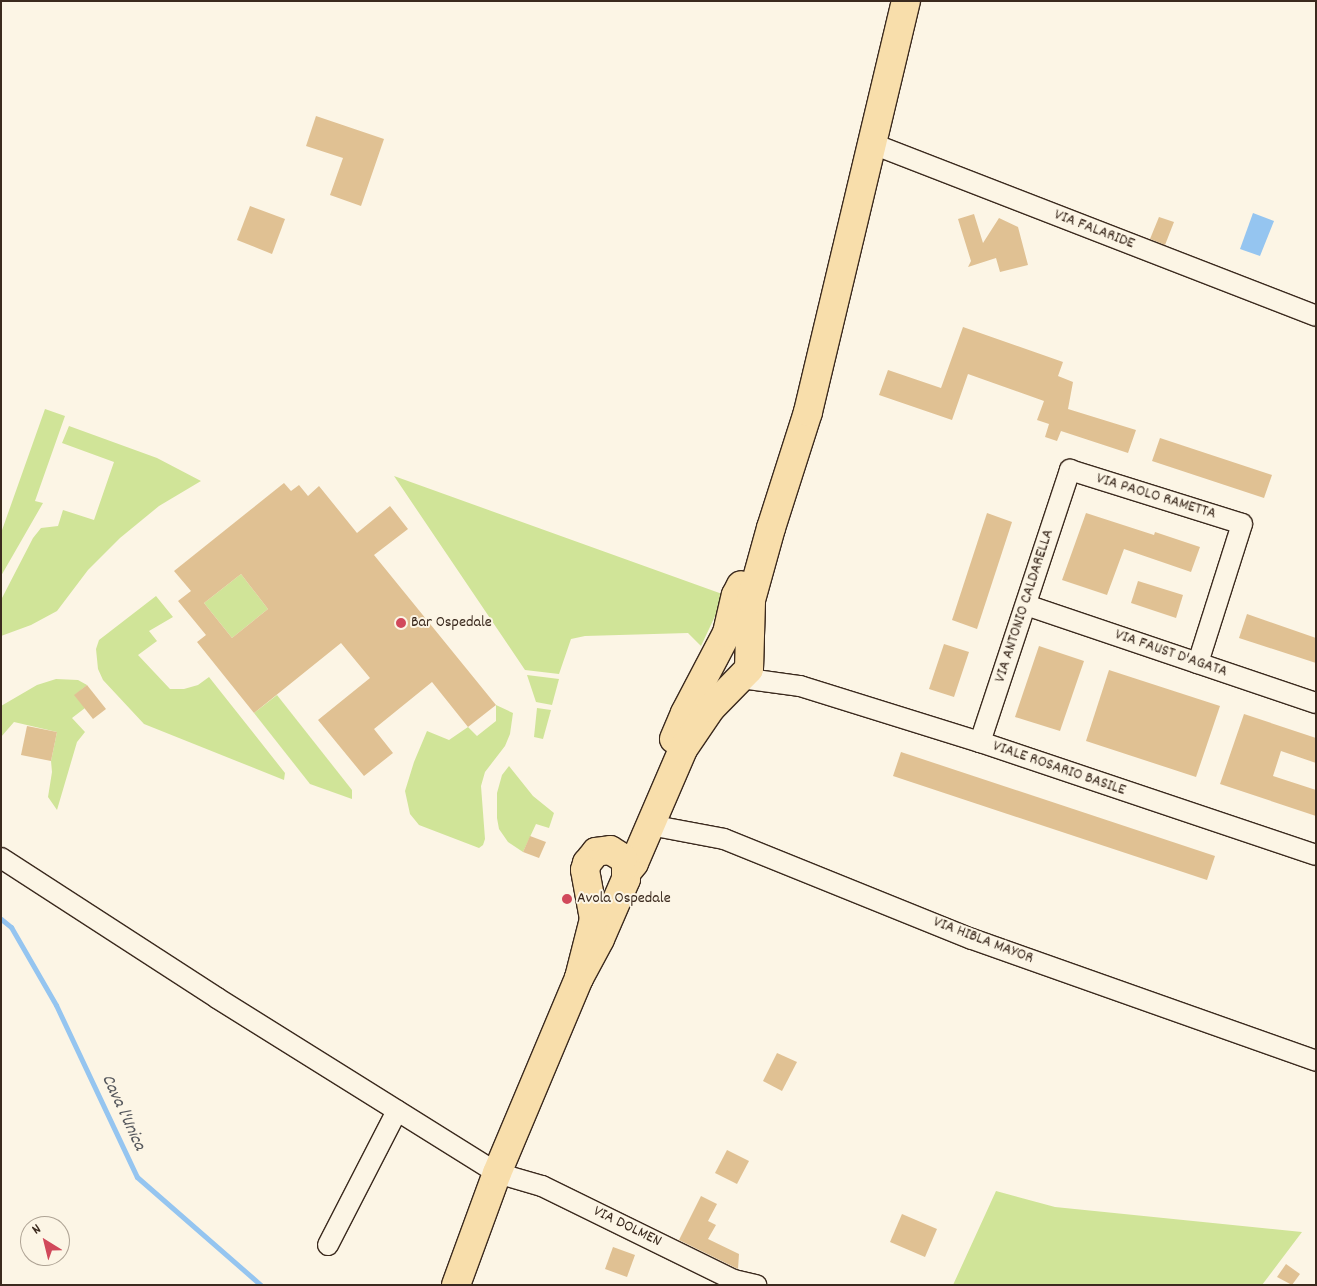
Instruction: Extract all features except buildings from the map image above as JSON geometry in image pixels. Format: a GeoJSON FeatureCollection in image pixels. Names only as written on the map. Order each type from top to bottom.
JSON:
{"type":"FeatureCollection","features":[{"type":"Feature","properties":{"kind":"main road"},"geometry":{"type":"LineString","coordinates":[[456,1285],[497,1173],[579,978],[600,939],[624,879],[634,862],[683,749],[711,708],[744,667],[751,600],[771,528],[808,412],[906,1]]}},
{"type":"Feature","properties":{"kind":"main road"},"geometry":{"type":"LineString","coordinates":[[579,978],[594,919],[585,870],[590,857],[596,852],[610,850],[634,831],[686,713],[727,633],[736,596],[771,528]]}},
{"type":"Feature","properties":{"kind":"main road"},"geometry":{"type":"LineString","coordinates":[[716,654],[732,644],[741,647],[744,667]]}},
{"type":"Feature","properties":{"kind":"main road"},"geometry":{"type":"LineString","coordinates":[[588,883],[598,891],[611,892],[624,879],[623,858],[610,850]]}},
{"type":"Feature","properties":{"kind":"street","name":"VIA FALARIDE"},"geometry":{"type":"LineString","coordinates":[[872,144],[1316,316]]}},
{"type":"Feature","properties":{"kind":"street","name":"VIA PAOLO RAMETTA"},"geometry":{"type":"LineString","coordinates":[[1070,470],[1242,524],[1198,663]]}},
{"type":"Feature","properties":{"kind":"street","name":"VIA ANTONIO CALDARELLA"},"geometry":{"type":"LineString","coordinates":[[980,742],[1070,470]]}},
{"type":"Feature","properties":{"kind":"street","name":"VIA FAUST D'AGATA"},"geometry":{"type":"LineString","coordinates":[[1026,605],[1316,703]]}},
{"type":"Feature","properties":{"kind":"street","name":"VIALE ROSARIO BASILE"},"geometry":{"type":"LineString","coordinates":[[744,667],[980,742],[1316,855]]}},
{"type":"Feature","properties":{"kind":"street","name":"VIA HIBLA MAYOR"},"geometry":{"type":"LineString","coordinates":[[650,825],[724,839],[972,939],[1316,1061]]}},
{"type":"Feature","properties":{"kind":"street","name":"VIA DOLMEN"},"geometry":{"type":"LineString","coordinates":[[1,858],[217,998],[497,1173],[542,1186],[734,1280],[756,1285]]}},
{"type":"Feature","properties":{"kind":"street"},"geometry":{"type":"LineString","coordinates":[[328,1245],[398,1111]]}},
{"type":"Feature","properties":{"kind":"green space"},"geometry":{"type":"Polygon","coordinates":[[[45,409],[65,416],[35,501],[43,503],[1,576],[1,533],[45,409]]]}},
{"type":"Feature","properties":{"kind":"green space"},"geometry":{"type":"Polygon","coordinates":[[[69,426],[157,458],[201,481],[159,506],[120,538],[88,570],[57,611],[31,625],[1,636],[2,598],[33,538],[41,528],[58,526],[63,510],[94,520],[114,462],[62,443],[69,426]]]}},
{"type":"Feature","properties":{"kind":"green space"},"geometry":{"type":"Polygon","coordinates":[[[394,476],[725,595],[701,646],[688,633],[585,636],[571,639],[559,674],[525,670],[394,476]]]}},
{"type":"Feature","properties":{"kind":"green space"},"geometry":{"type":"Polygon","coordinates":[[[241,574],[268,609],[232,638],[204,603],[241,574]]]}},
{"type":"Feature","properties":{"kind":"green space"},"geometry":{"type":"Polygon","coordinates":[[[156,596],[173,617],[149,631],[157,641],[138,655],[170,689],[184,689],[198,685],[209,677],[285,773],[284,780],[144,724],[103,680],[98,669],[96,649],[99,640],[156,596]]]}},
{"type":"Feature","properties":{"kind":"green space"},"geometry":{"type":"Polygon","coordinates":[[[527,675],[559,679],[552,705],[536,702],[527,675]]]}},
{"type":"Feature","properties":{"kind":"green space"},"geometry":{"type":"Polygon","coordinates":[[[56,679],[78,680],[87,685],[75,695],[85,708],[72,718],[85,732],[77,742],[57,810],[48,797],[52,772],[51,761],[57,732],[14,722],[1,737],[1,706],[37,685],[56,679]]]}},
{"type":"Feature","properties":{"kind":"green space"},"geometry":{"type":"Polygon","coordinates":[[[277,695],[352,790],[352,799],[310,784],[254,713],[277,695]]]}},
{"type":"Feature","properties":{"kind":"green space"},"geometry":{"type":"Polygon","coordinates":[[[496,705],[513,713],[510,734],[505,746],[485,772],[481,786],[485,839],[483,845],[479,848],[419,825],[410,814],[405,791],[414,762],[427,731],[449,740],[468,727],[477,736],[496,721],[496,705]]]}},
{"type":"Feature","properties":{"kind":"green space"},"geometry":{"type":"Polygon","coordinates":[[[537,708],[551,710],[543,739],[534,737],[537,708]]]}},
{"type":"Feature","properties":{"kind":"green space"},"geometry":{"type":"Polygon","coordinates":[[[509,766],[533,796],[554,813],[549,828],[536,824],[523,852],[508,842],[499,829],[497,818],[497,793],[502,775],[509,766]]]}},
{"type":"Feature","properties":{"kind":"green space"},"geometry":{"type":"Polygon","coordinates":[[[996,1191],[1055,1207],[1302,1232],[1262,1285],[953,1285],[996,1191]]]}},
{"type":"Feature","properties":{"kind":"water"},"geometry":{"type":"Polygon","coordinates":[[[1253,213],[1274,221],[1260,256],[1240,249],[1253,213]]]}},
{"type":"Feature","properties":{"kind":"waterway","name":"Cava l'Unica"},"geometry":{"type":"LineString","coordinates":[[1,919],[11,927],[56,1005],[137,1177],[261,1285]]}},
{"type":"Feature","properties":{"kind":"place","name":"Bar Ospedale"},"geometry":{"type":"Point","coordinates":[401,623]}},
{"type":"Feature","properties":{"kind":"place","name":"Avola Ospedale"},"geometry":{"type":"Point","coordinates":[567,899]}}]}
